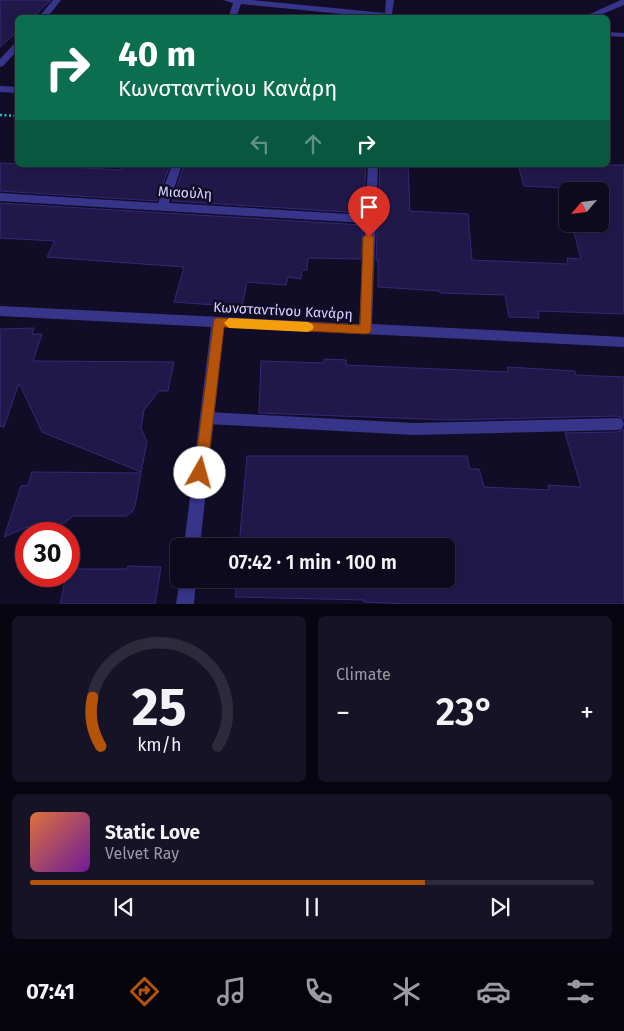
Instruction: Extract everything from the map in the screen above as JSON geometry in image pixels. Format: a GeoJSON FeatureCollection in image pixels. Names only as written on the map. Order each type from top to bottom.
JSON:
{"type":"FeatureCollection","features":[{"type":"Feature","properties":{"kind":"street"},"geometry":{"type":"LineString","coordinates":[[44,15],[57,0]]}},
{"type":"Feature","properties":{"kind":"street"},"geometry":{"type":"LineString","coordinates":[[227,0],[379,15]]}},
{"type":"Feature","properties":{"kind":"street"},"geometry":{"type":"LineString","coordinates":[[233,15],[238,0]]}},
{"type":"Feature","properties":{"kind":"street"},"geometry":{"type":"LineString","coordinates":[[388,15],[390,0]]}},
{"type":"Feature","properties":{"kind":"street"},"geometry":{"type":"LineString","coordinates":[[592,15],[624,1]]}},
{"type":"Feature","properties":{"kind":"street"},"geometry":{"type":"LineString","coordinates":[[610,34],[624,35]]}},
{"type":"Feature","properties":{"kind":"street"},"geometry":{"type":"LineString","coordinates":[[0,64],[15,47]]}},
{"type":"Feature","properties":{"kind":"street"},"geometry":{"type":"LineString","coordinates":[[0,89],[15,90]]}},
{"type":"Feature","properties":{"kind":"street"},"geometry":{"type":"LineString","coordinates":[[162,207],[176,167]]}},
{"type":"Feature","properties":{"kind":"street"},"geometry":{"type":"LineString","coordinates":[[366,330],[372,167]]}},
{"type":"Feature","properties":{"kind":"street","name":"Μιαούλη"},"geometry":{"type":"LineString","coordinates":[[0,197],[369,219]]}},
{"type":"Feature","properties":{"kind":"street","name":"Κωνσταντίνου Κανάρη"},"geometry":{"type":"LineString","coordinates":[[0,311],[624,342]]}},
{"type":"Feature","properties":{"kind":"street"},"geometry":{"type":"LineString","coordinates":[[193,538],[218,322]]}},
{"type":"Feature","properties":{"kind":"street"},"geometry":{"type":"LineString","coordinates":[[207,418],[414,429],[617,424]]}},
{"type":"Feature","properties":{"kind":"street"},"geometry":{"type":"LineString","coordinates":[[185,604],[187,588]]}},
{"type":"Feature","properties":{"kind":"path"},"geometry":{"type":"LineString","coordinates":[[0,115],[15,116]]}},
{"type":"Feature","properties":{"kind":"building"},"geometry":{"type":"Polygon","coordinates":[[[0,0],[51,0],[35,15],[15,15],[15,34],[0,47],[0,0]]]}},
{"type":"Feature","properties":{"kind":"building"},"geometry":{"type":"Polygon","coordinates":[[[0,163],[15,164],[15,167],[69,167],[121,170],[122,167],[169,167],[157,201],[0,191],[0,163]]]}},
{"type":"Feature","properties":{"kind":"building"},"geometry":{"type":"Polygon","coordinates":[[[610,165],[624,165],[624,314],[538,311],[539,318],[509,317],[505,295],[440,293],[440,291],[378,287],[378,260],[376,260],[380,167],[408,167],[410,211],[468,214],[472,260],[568,264],[567,258],[581,259],[574,232],[609,232],[609,182],[559,182],[559,188],[524,186],[519,167],[610,167],[610,165]]]}},
{"type":"Feature","properties":{"kind":"building"},"geometry":{"type":"Polygon","coordinates":[[[183,167],[366,167],[363,213],[172,201],[183,167]]]}},
{"type":"Feature","properties":{"kind":"building"},"geometry":{"type":"Polygon","coordinates":[[[0,203],[363,225],[361,259],[308,258],[307,270],[302,270],[301,279],[288,277],[286,285],[247,282],[242,307],[174,302],[184,267],[47,257],[55,241],[0,238],[0,203]]]}},
{"type":"Feature","properties":{"kind":"building"},"geometry":{"type":"Polygon","coordinates":[[[34,328],[32,334],[42,334],[33,361],[174,362],[168,391],[159,391],[144,410],[141,428],[147,442],[141,472],[42,432],[19,383],[4,427],[0,426],[0,329],[34,328]]]}},
{"type":"Feature","properties":{"kind":"building"},"geometry":{"type":"Polygon","coordinates":[[[324,359],[346,360],[346,365],[508,372],[507,367],[575,371],[576,375],[624,377],[624,419],[617,416],[449,420],[259,413],[261,361],[324,363],[324,359]]]}},
{"type":"Feature","properties":{"kind":"building"},"geometry":{"type":"Polygon","coordinates":[[[624,429],[624,604],[407,604],[364,602],[364,600],[235,597],[236,588],[455,588],[455,538],[240,538],[247,456],[467,456],[470,469],[479,469],[484,487],[549,490],[548,485],[581,487],[565,433],[617,432],[624,429]]]}},
{"type":"Feature","properties":{"kind":"building"},"geometry":{"type":"Polygon","coordinates":[[[32,472],[141,473],[135,506],[132,512],[126,516],[73,516],[66,522],[15,522],[15,532],[4,537],[21,486],[28,485],[32,472]]]}},
{"type":"Feature","properties":{"kind":"building"},"geometry":{"type":"Polygon","coordinates":[[[128,566],[161,567],[155,604],[60,604],[64,587],[80,587],[80,569],[127,569],[128,566]]]}},
{"type":"Feature","properties":{"kind":"slow traffic"},"geometry":{"type":"LineString","coordinates":[[229,323],[308,327]]}},
{"type":"Feature","properties":{"kind":"route"},"geometry":{"type":"LineString","coordinates":[[200,473],[218,322],[366,330],[369,237]]}}]}
